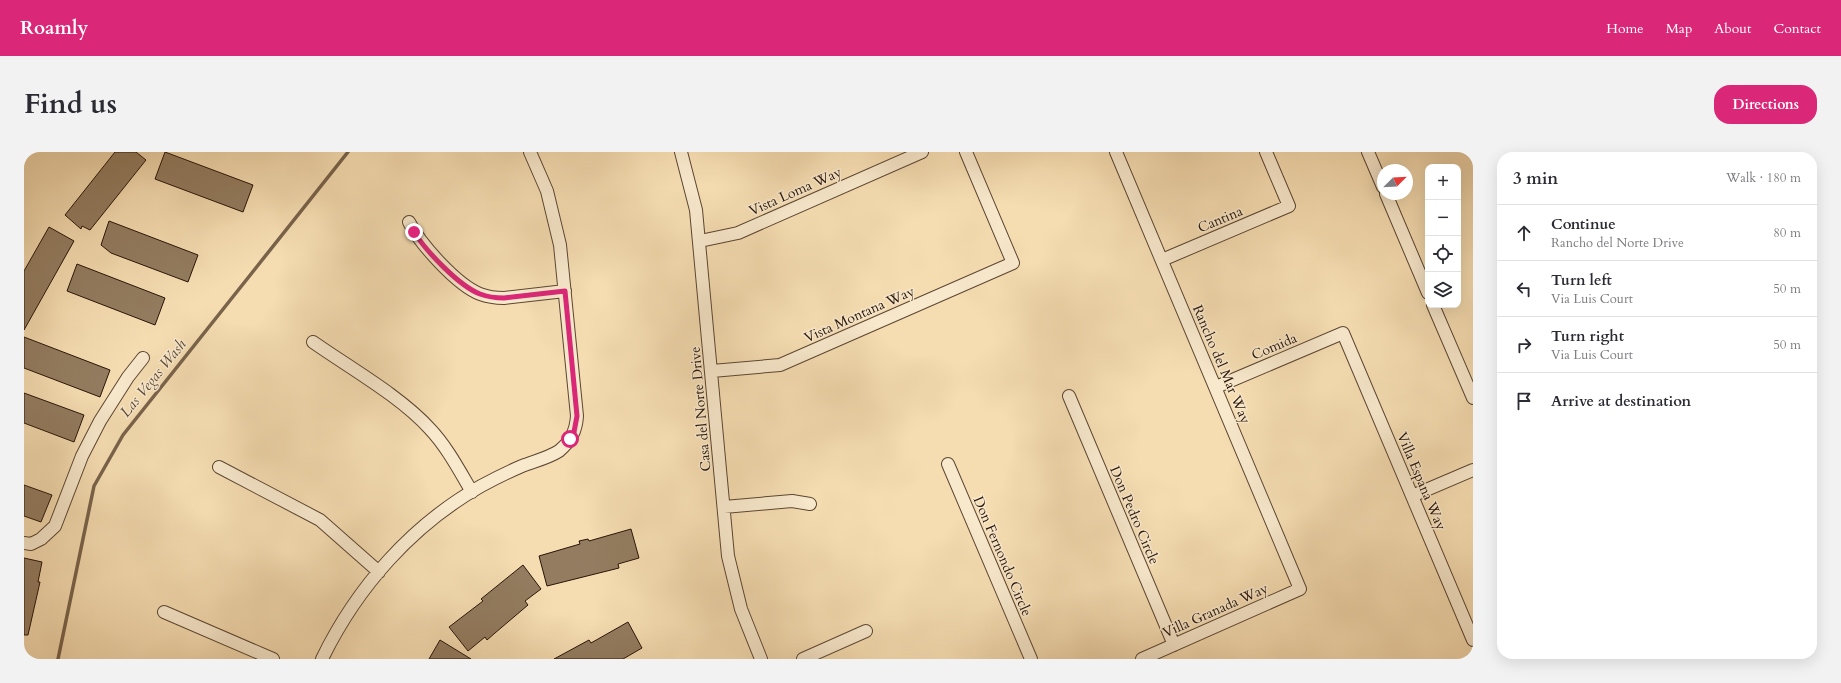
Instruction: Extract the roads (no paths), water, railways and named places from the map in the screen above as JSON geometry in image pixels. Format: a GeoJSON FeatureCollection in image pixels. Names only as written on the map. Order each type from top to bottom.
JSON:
{"type":"FeatureCollection","features":[{"type":"Feature","properties":{"kind":"street"},"geometry":{"type":"LineString","coordinates":[[322,659],[353,606],[388,560],[423,527],[441,512],[472,492],[501,476],[556,453],[566,446],[574,432],[577,416],[560,245],[554,215],[540,174],[530,152]]}},
{"type":"Feature","properties":{"kind":"street","name":"Casa del Norte Drive"},"geometry":{"type":"LineString","coordinates":[[681,152],[696,210],[700,240],[728,556],[740,609],[761,659]]}},
{"type":"Feature","properties":{"kind":"street","name":"Vista Loma Way"},"geometry":{"type":"LineString","coordinates":[[700,240],[738,233],[922,152]]}},
{"type":"Feature","properties":{"kind":"street","name":"Vista Montana Way"},"geometry":{"type":"LineString","coordinates":[[712,372],[780,365],[1013,263],[966,152]]}},
{"type":"Feature","properties":{"kind":"street","name":"Rancho del Mar Way"},"geometry":{"type":"LineString","coordinates":[[1116,152],[1300,589]]}},
{"type":"Feature","properties":{"kind":"street","name":"Cantina"},"geometry":{"type":"LineString","coordinates":[[1162,260],[1289,206],[1266,152]]}},
{"type":"Feature","properties":{"kind":"street"},"geometry":{"type":"LineString","coordinates":[[1368,152],[1377,173]]}},
{"type":"Feature","properties":{"kind":"street"},"geometry":{"type":"LineString","coordinates":[[1389,200],[1425,286]]}},
{"type":"Feature","properties":{"kind":"street"},"geometry":{"type":"LineString","coordinates":[[409,222],[414,232],[427,250],[464,284],[479,294],[496,298],[504,298],[565,291]]}},
{"type":"Feature","properties":{"kind":"street"},"geometry":{"type":"LineString","coordinates":[[1434,308],[1473,398]]}},
{"type":"Feature","properties":{"kind":"street","name":"Comida"},"geometry":{"type":"LineString","coordinates":[[1216,387],[1343,333]]}},
{"type":"Feature","properties":{"kind":"street","name":"Villa Espana Way"},"geometry":{"type":"LineString","coordinates":[[1343,333],[1473,640]]}},
{"type":"Feature","properties":{"kind":"street"},"geometry":{"type":"LineString","coordinates":[[313,342],[402,403],[422,420],[440,441],[472,492]]}},
{"type":"Feature","properties":{"kind":"street"},"geometry":{"type":"LineString","coordinates":[[24,543],[30,544],[41,539],[55,526],[82,456],[100,421],[128,377],[143,358]]}},
{"type":"Feature","properties":{"kind":"street","name":"Don Pedro Circle"},"geometry":{"type":"LineString","coordinates":[[1069,396],[1174,645]]}},
{"type":"Feature","properties":{"kind":"street","name":"Don Fernondo Circle"},"geometry":{"type":"LineString","coordinates":[[948,464],[1031,659]]}},
{"type":"Feature","properties":{"kind":"street"},"geometry":{"type":"LineString","coordinates":[[219,467],[320,520],[379,572]]}},
{"type":"Feature","properties":{"kind":"street"},"geometry":{"type":"LineString","coordinates":[[1412,496],[1473,470]]}},
{"type":"Feature","properties":{"kind":"street"},"geometry":{"type":"LineString","coordinates":[[724,507],[792,501],[810,504]]}},
{"type":"Feature","properties":{"kind":"street","name":"Villa Granada Way"},"geometry":{"type":"LineString","coordinates":[[1142,659],[1300,589]]}},
{"type":"Feature","properties":{"kind":"street"},"geometry":{"type":"LineString","coordinates":[[164,612],[273,659]]}},
{"type":"Feature","properties":{"kind":"street"},"geometry":{"type":"LineString","coordinates":[[803,659],[866,631]]}},
{"type":"Feature","properties":{"kind":"waterway","name":"Las Vegas Wash"},"geometry":{"type":"LineString","coordinates":[[58,659],[94,486],[123,435],[348,152]]}}]}
